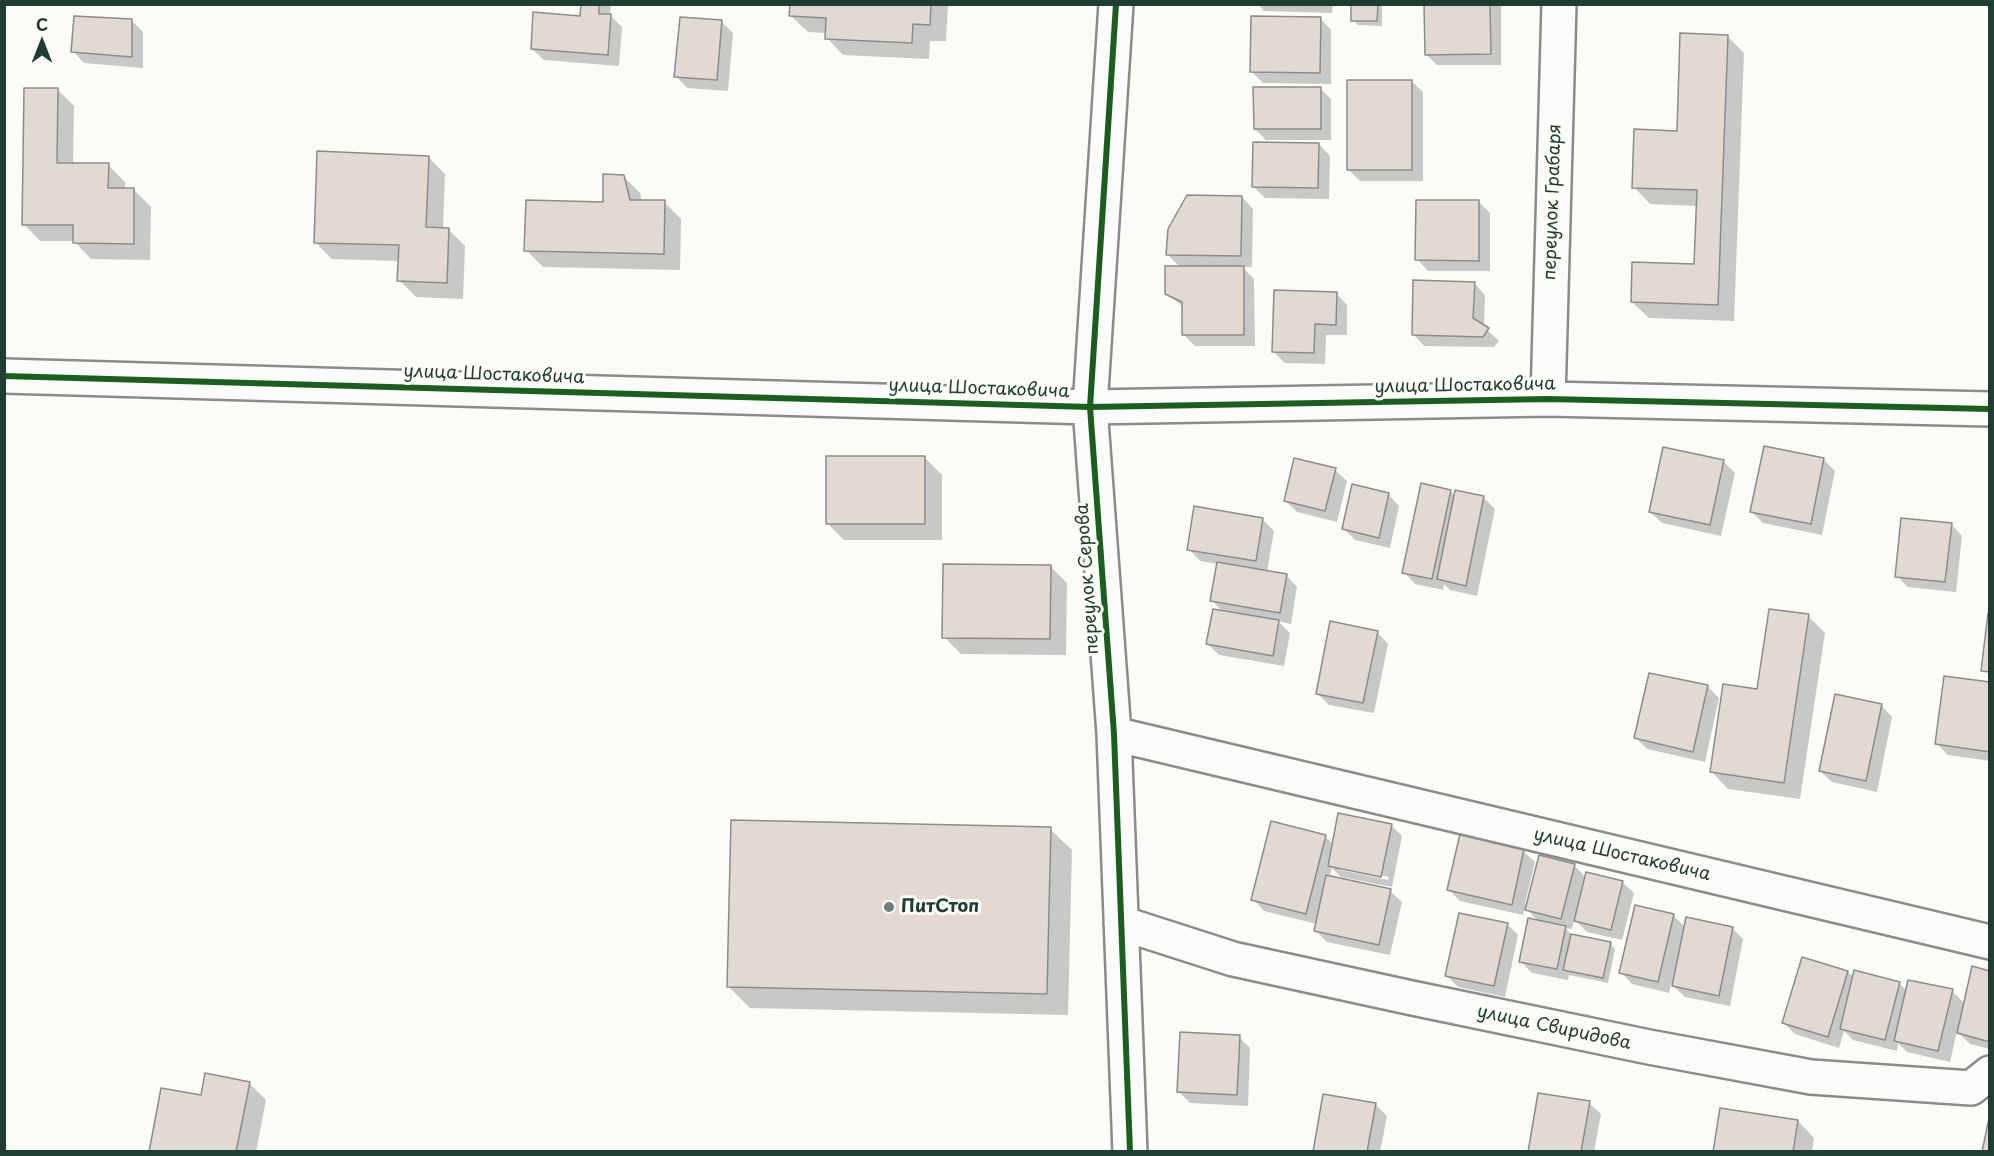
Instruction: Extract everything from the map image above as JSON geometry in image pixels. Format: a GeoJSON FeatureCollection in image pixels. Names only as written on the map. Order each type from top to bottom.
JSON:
{"type":"FeatureCollection","features":[{"type":"Feature","properties":{"kind":"street","name":"переулок Серова"},"geometry":{"type":"LineString","coordinates":[[1116,4],[1090,407],[1114,734],[1130,1152]]}},
{"type":"Feature","properties":{"kind":"street","name":"переулок Грабаря"},"geometry":{"type":"LineString","coordinates":[[1548,399],[1559,4]]}},
{"type":"Feature","properties":{"kind":"street","name":"улица Шостаковича"},"geometry":{"type":"LineString","coordinates":[[4,376],[1090,407],[1548,399],[1989,410]]}},
{"type":"Feature","properties":{"kind":"street","name":"улица Шостаковича"},"geometry":{"type":"LineString","coordinates":[[1114,734],[1989,942]]}},
{"type":"Feature","properties":{"kind":"street","name":"улица Свиридова"},"geometry":{"type":"LineString","coordinates":[[1121,923],[1233,959],[1581,1033],[1810,1077],[1971,1088],[1989,1072]]}},
{"type":"Feature","properties":{"kind":"building"},"geometry":{"type":"Polygon","coordinates":[[[581,4],[599,4],[599,14],[611,14],[608,55],[531,49],[533,12],[580,16],[581,4]]]}},
{"type":"Feature","properties":{"kind":"building"},"geometry":{"type":"Polygon","coordinates":[[[790,4],[931,4],[930,25],[913,24],[912,43],[825,39],[826,18],[789,16],[790,4]]]}},
{"type":"Feature","properties":{"kind":"building"},"geometry":{"type":"Polygon","coordinates":[[[1351,4],[1378,4],[1377,21],[1351,21],[1351,4]]]}},
{"type":"Feature","properties":{"kind":"building"},"geometry":{"type":"Polygon","coordinates":[[[1424,4],[1490,4],[1491,54],[1425,55],[1424,4]]]}},
{"type":"Feature","properties":{"kind":"building"},"geometry":{"type":"Polygon","coordinates":[[[74,16],[132,19],[132,57],[71,52],[74,16]]]}},
{"type":"Feature","properties":{"kind":"building"},"geometry":{"type":"Polygon","coordinates":[[[1251,16],[1321,17],[1320,73],[1250,72],[1251,16]]]}},
{"type":"Feature","properties":{"kind":"building"},"geometry":{"type":"Polygon","coordinates":[[[680,17],[722,20],[717,80],[674,77],[680,17]]]}},
{"type":"Feature","properties":{"kind":"building"},"geometry":{"type":"Polygon","coordinates":[[[1680,33],[1728,35],[1718,305],[1631,302],[1632,262],[1694,264],[1697,190],[1632,188],[1634,129],[1677,131],[1680,33]]]}},
{"type":"Feature","properties":{"kind":"building"},"geometry":{"type":"Polygon","coordinates":[[[1347,80],[1412,80],[1412,170],[1347,170],[1347,80]]]}},
{"type":"Feature","properties":{"kind":"building"},"geometry":{"type":"Polygon","coordinates":[[[1253,87],[1321,87],[1321,129],[1254,129],[1253,87]]]}},
{"type":"Feature","properties":{"kind":"building"},"geometry":{"type":"Polygon","coordinates":[[[24,88],[58,88],[57,163],[109,163],[108,188],[134,188],[134,244],[73,243],[73,225],[22,225],[24,88]]]}},
{"type":"Feature","properties":{"kind":"building"},"geometry":{"type":"Polygon","coordinates":[[[1253,142],[1319,143],[1318,188],[1252,187],[1253,142]]]}},
{"type":"Feature","properties":{"kind":"building"},"geometry":{"type":"Polygon","coordinates":[[[317,151],[429,156],[426,227],[449,228],[447,283],[397,281],[399,245],[314,243],[317,151]]]}},
{"type":"Feature","properties":{"kind":"building"},"geometry":{"type":"Polygon","coordinates":[[[603,174],[624,175],[630,200],[665,200],[664,254],[524,251],[526,200],[603,202],[603,174]]]}},
{"type":"Feature","properties":{"kind":"building"},"geometry":{"type":"Polygon","coordinates":[[[1187,195],[1242,196],[1241,256],[1166,255],[1168,229],[1187,195]]]}},
{"type":"Feature","properties":{"kind":"building"},"geometry":{"type":"Polygon","coordinates":[[[1416,200],[1479,200],[1479,261],[1415,260],[1416,200]]]}},
{"type":"Feature","properties":{"kind":"building"},"geometry":{"type":"Polygon","coordinates":[[[1165,266],[1244,266],[1244,335],[1182,335],[1182,302],[1165,294],[1165,266]]]}},
{"type":"Feature","properties":{"kind":"building"},"geometry":{"type":"Polygon","coordinates":[[[1413,280],[1475,282],[1473,318],[1489,328],[1483,337],[1412,335],[1413,280]]]}},
{"type":"Feature","properties":{"kind":"building"},"geometry":{"type":"Polygon","coordinates":[[[1274,290],[1337,292],[1336,325],[1315,324],[1314,353],[1272,352],[1274,290]]]}},
{"type":"Feature","properties":{"kind":"building"},"geometry":{"type":"Polygon","coordinates":[[[1764,446],[1824,458],[1811,524],[1750,512],[1764,446]]]}},
{"type":"Feature","properties":{"kind":"building"},"geometry":{"type":"Polygon","coordinates":[[[1663,447],[1724,460],[1710,525],[1649,512],[1663,447]]]}},
{"type":"Feature","properties":{"kind":"building"},"geometry":{"type":"Polygon","coordinates":[[[826,456],[925,456],[925,524],[826,524],[826,456]]]}},
{"type":"Feature","properties":{"kind":"building"},"geometry":{"type":"Polygon","coordinates":[[[1294,458],[1336,468],[1325,511],[1284,501],[1294,458]]]}},
{"type":"Feature","properties":{"kind":"building"},"geometry":{"type":"Polygon","coordinates":[[[1421,483],[1451,490],[1432,579],[1402,573],[1421,483]]]}},
{"type":"Feature","properties":{"kind":"building"},"geometry":{"type":"Polygon","coordinates":[[[1352,484],[1389,493],[1379,538],[1342,529],[1352,484]]]}},
{"type":"Feature","properties":{"kind":"building"},"geometry":{"type":"Polygon","coordinates":[[[1455,490],[1484,496],[1466,586],[1437,579],[1455,490]]]}},
{"type":"Feature","properties":{"kind":"building"},"geometry":{"type":"Polygon","coordinates":[[[1194,506],[1263,518],[1256,561],[1187,550],[1194,506]]]}},
{"type":"Feature","properties":{"kind":"building"},"geometry":{"type":"Polygon","coordinates":[[[1901,518],[1952,523],[1945,582],[1895,577],[1901,518]]]}},
{"type":"Feature","properties":{"kind":"building"},"geometry":{"type":"Polygon","coordinates":[[[1217,562],[1287,574],[1280,613],[1210,601],[1217,562]]]}},
{"type":"Feature","properties":{"kind":"building"},"geometry":{"type":"Polygon","coordinates":[[[943,564],[1051,565],[1050,639],[942,638],[943,564]]]}},
{"type":"Feature","properties":{"kind":"building"},"geometry":{"type":"Polygon","coordinates":[[[1213,609],[1279,620],[1273,656],[1206,644],[1213,609]]]}},
{"type":"Feature","properties":{"kind":"building"},"geometry":{"type":"Polygon","coordinates":[[[1769,609],[1809,614],[1784,783],[1710,772],[1723,684],[1757,689],[1769,609]]]}},
{"type":"Feature","properties":{"kind":"building"},"geometry":{"type":"Polygon","coordinates":[[[1988,613],[1990,613],[1990,672],[1981,671],[1988,613]]]}},
{"type":"Feature","properties":{"kind":"building"},"geometry":{"type":"Polygon","coordinates":[[[1330,621],[1378,631],[1363,703],[1316,694],[1330,621]]]}},
{"type":"Feature","properties":{"kind":"building"},"geometry":{"type":"Polygon","coordinates":[[[1649,673],[1708,685],[1693,752],[1634,738],[1649,673]]]}},
{"type":"Feature","properties":{"kind":"building"},"geometry":{"type":"Polygon","coordinates":[[[1944,676],[1990,682],[1990,752],[1935,744],[1944,676]]]}},
{"type":"Feature","properties":{"kind":"building"},"geometry":{"type":"Polygon","coordinates":[[[1835,694],[1882,704],[1866,781],[1819,771],[1835,694]]]}},
{"type":"Feature","properties":{"kind":"building"},"geometry":{"type":"Polygon","coordinates":[[[1338,813],[1392,824],[1381,877],[1328,866],[1338,813]]]}},
{"type":"Feature","properties":{"kind":"building","name":"ПитСтоп"},"geometry":{"type":"Polygon","coordinates":[[[731,820],[1051,827],[1047,994],[727,987],[731,820]]]}},
{"type":"Feature","properties":{"kind":"building"},"geometry":{"type":"Polygon","coordinates":[[[1271,821],[1326,835],[1306,914],[1251,900],[1271,821]]]}},
{"type":"Feature","properties":{"kind":"building"},"geometry":{"type":"Polygon","coordinates":[[[1460,834],[1524,849],[1512,905],[1447,890],[1460,834]]]}},
{"type":"Feature","properties":{"kind":"building"},"geometry":{"type":"Polygon","coordinates":[[[1539,855],[1575,864],[1561,919],[1525,910],[1539,855]]]}},
{"type":"Feature","properties":{"kind":"building"},"geometry":{"type":"Polygon","coordinates":[[[1586,872],[1623,881],[1611,930],[1574,921],[1586,872]]]}},
{"type":"Feature","properties":{"kind":"building"},"geometry":{"type":"Polygon","coordinates":[[[1326,875],[1391,889],[1379,945],[1314,931],[1326,875]]]}},
{"type":"Feature","properties":{"kind":"building"},"geometry":{"type":"Polygon","coordinates":[[[1635,905],[1674,914],[1658,982],[1619,973],[1635,905]]]}},
{"type":"Feature","properties":{"kind":"building"},"geometry":{"type":"Polygon","coordinates":[[[1459,913],[1508,923],[1494,986],[1445,976],[1459,913]]]}},
{"type":"Feature","properties":{"kind":"building"},"geometry":{"type":"Polygon","coordinates":[[[1686,917],[1733,927],[1719,996],[1672,986],[1686,917]]]}},
{"type":"Feature","properties":{"kind":"building"},"geometry":{"type":"Polygon","coordinates":[[[1528,918],[1566,926],[1557,969],[1519,962],[1528,918]]]}},
{"type":"Feature","properties":{"kind":"building"},"geometry":{"type":"Polygon","coordinates":[[[1571,934],[1611,942],[1603,978],[1563,970],[1571,934]]]}},
{"type":"Feature","properties":{"kind":"building"},"geometry":{"type":"Polygon","coordinates":[[[1802,957],[1848,971],[1828,1037],[1782,1023],[1802,957]]]}},
{"type":"Feature","properties":{"kind":"building"},"geometry":{"type":"Polygon","coordinates":[[[1972,966],[1990,971],[1990,1042],[1957,1033],[1972,966]]]}},
{"type":"Feature","properties":{"kind":"building"},"geometry":{"type":"Polygon","coordinates":[[[1854,970],[1900,982],[1885,1040],[1840,1029],[1854,970]]]}},
{"type":"Feature","properties":{"kind":"building"},"geometry":{"type":"Polygon","coordinates":[[[1908,980],[1953,989],[1938,1051],[1894,1041],[1908,980]]]}},
{"type":"Feature","properties":{"kind":"building"},"geometry":{"type":"Polygon","coordinates":[[[1180,1032],[1240,1035],[1237,1095],[1177,1092],[1180,1032]]]}},
{"type":"Feature","properties":{"kind":"building"},"geometry":{"type":"Polygon","coordinates":[[[205,1073],[250,1082],[236,1152],[149,1152],[161,1088],[201,1095],[205,1073]]]}},
{"type":"Feature","properties":{"kind":"building"},"geometry":{"type":"Polygon","coordinates":[[[1538,1093],[1590,1101],[1581,1152],[1528,1152],[1538,1093]]]}},
{"type":"Feature","properties":{"kind":"building"},"geometry":{"type":"Polygon","coordinates":[[[1323,1094],[1376,1103],[1367,1152],[1313,1152],[1323,1094]]]}},
{"type":"Feature","properties":{"kind":"building"},"geometry":{"type":"Polygon","coordinates":[[[1720,1108],[1798,1120],[1793,1152],[1713,1152],[1720,1108]]]}},
{"type":"Feature","properties":{"kind":"building"},"geometry":{"type":"Polygon","coordinates":[[[1989,1118],[1990,1152],[1982,1152],[1989,1118]]]}},
{"type":"Feature","properties":{"kind":"cycle path"},"geometry":{"type":"LineString","coordinates":[[1116,4],[1090,407],[1114,734],[1130,1152]]}},
{"type":"Feature","properties":{"kind":"cycle path"},"geometry":{"type":"LineString","coordinates":[[4,376],[1090,407],[1548,399],[1990,409]]}},
{"type":"Feature","properties":{"kind":"place","name":"ПитСтоп"},"geometry":{"type":"Point","coordinates":[889,907]}}]}
